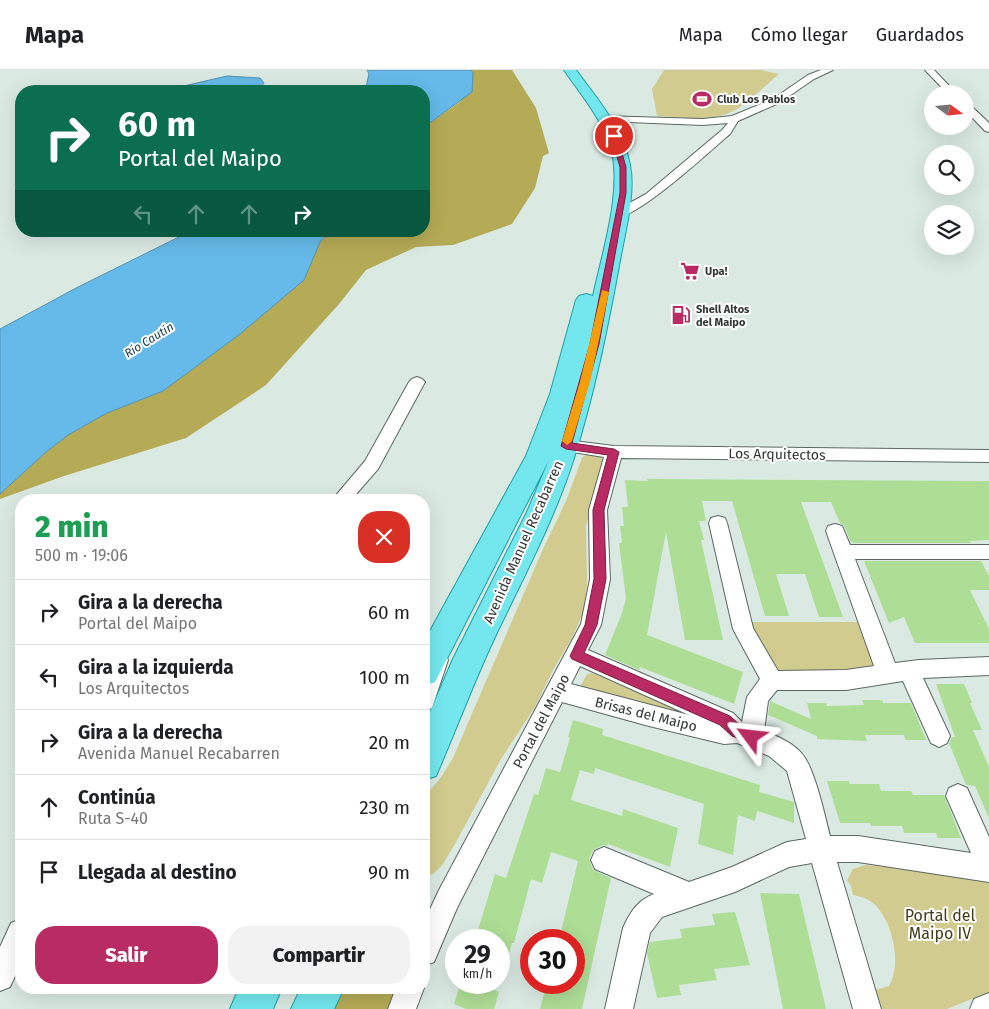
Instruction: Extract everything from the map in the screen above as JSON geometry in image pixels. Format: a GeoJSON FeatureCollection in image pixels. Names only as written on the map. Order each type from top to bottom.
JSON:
{"type":"FeatureCollection","features":[{"type":"Feature","properties":{"kind":"main road"},"geometry":{"type":"LineString","coordinates":[[570,70],[594,121],[614,136],[621,155],[624,180],[616,200]]}},
{"type":"Feature","properties":{"kind":"main road","name":"Avenida Manuel Recabarren"},"geometry":{"type":"LineString","coordinates":[[430,750],[469,659],[540,512],[566,446],[594,344],[616,200]]}},
{"type":"Feature","properties":{"kind":"main road","name":"Avenida Manuel Recabarren"},"geometry":{"type":"LineString","coordinates":[[430,660],[538,456],[561,394],[616,200]]}},
{"type":"Feature","properties":{"kind":"main road"},"geometry":{"type":"LineString","coordinates":[[250,1009],[259,994]]}},
{"type":"Feature","properties":{"kind":"main road"},"geometry":{"type":"LineString","coordinates":[[312,1009],[320,994]]}},
{"type":"Feature","properties":{"kind":"street"},"geometry":{"type":"LineString","coordinates":[[594,121],[703,122],[735,119],[770,104],[811,76],[829,70]]}},
{"type":"Feature","properties":{"kind":"street"},"geometry":{"type":"LineString","coordinates":[[929,70],[944,85]]}},
{"type":"Feature","properties":{"kind":"street"},"geometry":{"type":"LineString","coordinates":[[616,200],[650,196],[726,132],[735,119],[771,92]]}},
{"type":"Feature","properties":{"kind":"street"},"geometry":{"type":"LineString","coordinates":[[974,114],[989,129]]}},
{"type":"Feature","properties":{"kind":"street"},"geometry":{"type":"LineString","coordinates":[[703,122],[726,132]]}},
{"type":"Feature","properties":{"kind":"street"},"geometry":{"type":"LineString","coordinates":[[616,200],[634,196],[650,196]]}},
{"type":"Feature","properties":{"kind":"street"},"geometry":{"type":"LineString","coordinates":[[346,494],[372,465],[417,382]]}},
{"type":"Feature","properties":{"kind":"street","name":"Los Arquitectos"},"geometry":{"type":"LineString","coordinates":[[566,446],[614,452],[989,456]]}},
{"type":"Feature","properties":{"kind":"street","name":"Portal del Maipo"},"geometry":{"type":"LineString","coordinates":[[430,927],[591,625],[600,579],[598,510],[614,452]]}},
{"type":"Feature","properties":{"kind":"street"},"geometry":{"type":"LineString","coordinates":[[718,523],[743,629],[765,689],[744,734],[777,748],[795,763],[800,774],[867,1009]]}},
{"type":"Feature","properties":{"kind":"street"},"geometry":{"type":"LineString","coordinates":[[835,531],[898,673],[939,736]]}},
{"type":"Feature","properties":{"kind":"street"},"geometry":{"type":"LineString","coordinates":[[844,552],[989,552]]}},
{"type":"Feature","properties":{"kind":"street"},"geometry":{"type":"LineString","coordinates":[[430,682],[448,626]]}},
{"type":"Feature","properties":{"kind":"street","name":"Brisas del Maipo"},"geometry":{"type":"LineString","coordinates":[[576,656],[725,720],[744,734]]}},
{"type":"Feature","properties":{"kind":"street"},"geometry":{"type":"LineString","coordinates":[[765,689],[898,673],[989,666]]}},
{"type":"Feature","properties":{"kind":"street","name":"Brisas del Maipo"},"geometry":{"type":"LineString","coordinates":[[556,690],[649,716],[724,733],[744,734]]}},
{"type":"Feature","properties":{"kind":"street"},"geometry":{"type":"LineString","coordinates":[[958,796],[989,868]]}},
{"type":"Feature","properties":{"kind":"street"},"geometry":{"type":"LineString","coordinates":[[619,1009],[637,928],[644,915],[654,907],[736,880],[787,855],[821,849],[858,849],[989,868]]}},
{"type":"Feature","properties":{"kind":"street"},"geometry":{"type":"LineString","coordinates":[[604,860],[689,896]]}},
{"type":"Feature","properties":{"kind":"street"},"geometry":{"type":"LineString","coordinates":[[0,977],[15,946]]}},
{"type":"Feature","properties":{"kind":"street"},"geometry":{"type":"LineString","coordinates":[[402,1009],[408,994]]}},
{"type":"Feature","properties":{"kind":"street"},"geometry":{"type":"LineString","coordinates":[[984,1009],[989,1007]]}},
{"type":"Feature","properties":{"kind":"green space","name":"Club Los Pablos"},"geometry":{"type":"Polygon","coordinates":[[[664,70],[761,70],[779,74],[737,109],[708,118],[688,118],[657,116],[652,89],[664,70]]]}},
{"type":"Feature","properties":{"kind":"green space"},"geometry":{"type":"Polygon","coordinates":[[[587,453],[600,455],[602,458],[586,526],[587,586],[583,613],[573,636],[552,672],[535,707],[501,759],[455,844],[443,864],[430,875],[430,790],[452,760],[543,549],[566,501],[582,458],[587,453]]]}},
{"type":"Feature","properties":{"kind":"green space"},"geometry":{"type":"Polygon","coordinates":[[[746,622],[864,622],[877,665],[853,670],[776,672],[746,622]]]}},
{"type":"Feature","properties":{"kind":"green space"},"geometry":{"type":"Polygon","coordinates":[[[592,673],[700,720],[585,690],[581,685],[587,674],[592,673]]]}},
{"type":"Feature","properties":{"kind":"green space","name":"Portal del Maipo IV"},"geometry":{"type":"Polygon","coordinates":[[[865,865],[916,869],[989,883],[989,992],[947,1009],[882,1009],[876,990],[889,986],[893,976],[895,952],[893,939],[889,926],[876,906],[867,899],[853,895],[847,880],[853,869],[865,865]]]}},
{"type":"Feature","properties":{"kind":"shaded area"},"geometry":{"type":"Polygon","coordinates":[[[471,70],[512,70],[536,108],[549,153],[543,156],[535,188],[512,224],[453,245],[416,247],[366,270],[339,304],[266,385],[186,438],[64,476],[0,499],[0,494],[46,452],[68,435],[107,413],[163,391],[240,334],[307,272],[320,242],[325,237],[430,237],[430,123],[461,101],[473,73],[471,70]]]}},
{"type":"Feature","properties":{"kind":"shaded area"},"geometry":{"type":"Polygon","coordinates":[[[342,994],[395,994],[389,1009],[334,1009],[342,994]]]}},
{"type":"Feature","properties":{"kind":"water"},"geometry":{"type":"Polygon","coordinates":[[[367,70],[471,70],[473,73],[472,92],[430,123],[430,85],[366,85],[369,74],[367,70]]]}},
{"type":"Feature","properties":{"kind":"water"},"geometry":{"type":"Polygon","coordinates":[[[227,76],[260,78],[264,83],[262,85],[188,85],[227,76]]]}},
{"type":"Feature","properties":{"kind":"water","name":"Río Cautín"},"geometry":{"type":"Polygon","coordinates":[[[179,237],[325,237],[320,242],[304,280],[240,334],[163,391],[107,413],[68,435],[46,452],[0,494],[0,329],[78,287],[179,237]]]}},
{"type":"Feature","properties":{"kind":"building"},"geometry":{"type":"Polygon","coordinates":[[[647,479],[989,481],[989,540],[970,541],[971,543],[851,542],[831,502],[801,502],[843,617],[819,617],[805,574],[776,574],[789,616],[765,616],[732,501],[702,501],[706,521],[699,521],[704,540],[701,540],[723,640],[685,640],[666,532],[647,635],[743,672],[734,704],[640,667],[639,670],[605,655],[626,598],[619,543],[622,543],[620,526],[624,526],[622,507],[628,507],[625,480],[648,481],[647,479]]]}},
{"type":"Feature","properties":{"kind":"building"},"geometry":{"type":"Polygon","coordinates":[[[864,561],[981,561],[989,576],[989,590],[970,590],[989,629],[989,643],[915,643],[904,617],[889,623],[864,561]]]}},
{"type":"Feature","properties":{"kind":"building"},"geometry":{"type":"Polygon","coordinates":[[[936,684],[964,684],[972,703],[970,703],[982,730],[973,730],[989,767],[989,818],[975,786],[966,785],[949,743],[952,737],[955,737],[936,684]]]}},
{"type":"Feature","properties":{"kind":"building"},"geometry":{"type":"Polygon","coordinates":[[[862,700],[882,700],[883,703],[911,703],[926,740],[905,740],[904,735],[865,735],[867,741],[817,739],[817,736],[768,715],[770,701],[811,719],[807,703],[826,703],[827,706],[864,705],[862,700]]]}},
{"type":"Feature","properties":{"kind":"building"},"geometry":{"type":"Polygon","coordinates":[[[573,720],[603,729],[602,735],[760,785],[759,792],[794,802],[794,823],[757,811],[755,821],[738,815],[733,855],[698,844],[704,804],[595,768],[594,774],[580,770],[571,800],[622,816],[623,809],[678,828],[670,867],[608,844],[593,850],[589,859],[593,870],[611,878],[582,1009],[540,1009],[544,994],[585,994],[585,929],[562,929],[578,861],[551,852],[542,883],[531,879],[514,943],[512,943],[510,950],[510,929],[478,929],[495,874],[506,878],[534,794],[538,795],[546,768],[560,772],[570,738],[568,737],[573,720]]]}},
{"type":"Feature","properties":{"kind":"building"},"geometry":{"type":"Polygon","coordinates":[[[827,781],[849,781],[850,784],[879,784],[881,791],[911,791],[913,795],[944,795],[961,838],[938,838],[936,833],[904,833],[902,826],[840,823],[827,781]]]}},
{"type":"Feature","properties":{"kind":"building"},"geometry":{"type":"Polygon","coordinates":[[[760,893],[799,894],[826,1009],[783,1009],[760,893]]]}},
{"type":"Feature","properties":{"kind":"building"},"geometry":{"type":"Polygon","coordinates":[[[735,912],[750,965],[714,969],[717,980],[679,985],[681,995],[657,998],[647,953],[650,942],[682,938],[680,929],[715,925],[712,914],[735,912]]]}},
{"type":"Feature","properties":{"kind":"building"},"geometry":{"type":"Polygon","coordinates":[[[457,994],[498,994],[494,1009],[466,1009],[454,1004],[457,994]]]}},
{"type":"Feature","properties":{"kind":"slow traffic"},"geometry":{"type":"LineString","coordinates":[[567,441],[585,382],[604,292]]}},
{"type":"Feature","properties":{"kind":"place","name":"Club Los Pablos"},"geometry":{"type":"Point","coordinates":[702,99]}},
{"type":"Feature","properties":{"kind":"place","name":"Upa!"},"geometry":{"type":"Point","coordinates":[690,271]}},
{"type":"Feature","properties":{"kind":"place","name":"Shell Altos del Maipo"},"geometry":{"type":"Point","coordinates":[681,315]}},
{"type":"Feature","properties":{"kind":"route"},"geometry":{"type":"LineString","coordinates":[[614,136],[623,167],[623,193],[594,344],[566,446],[614,452],[598,510],[600,579],[591,625],[576,656],[725,720],[737,732],[751,737]]}}]}
